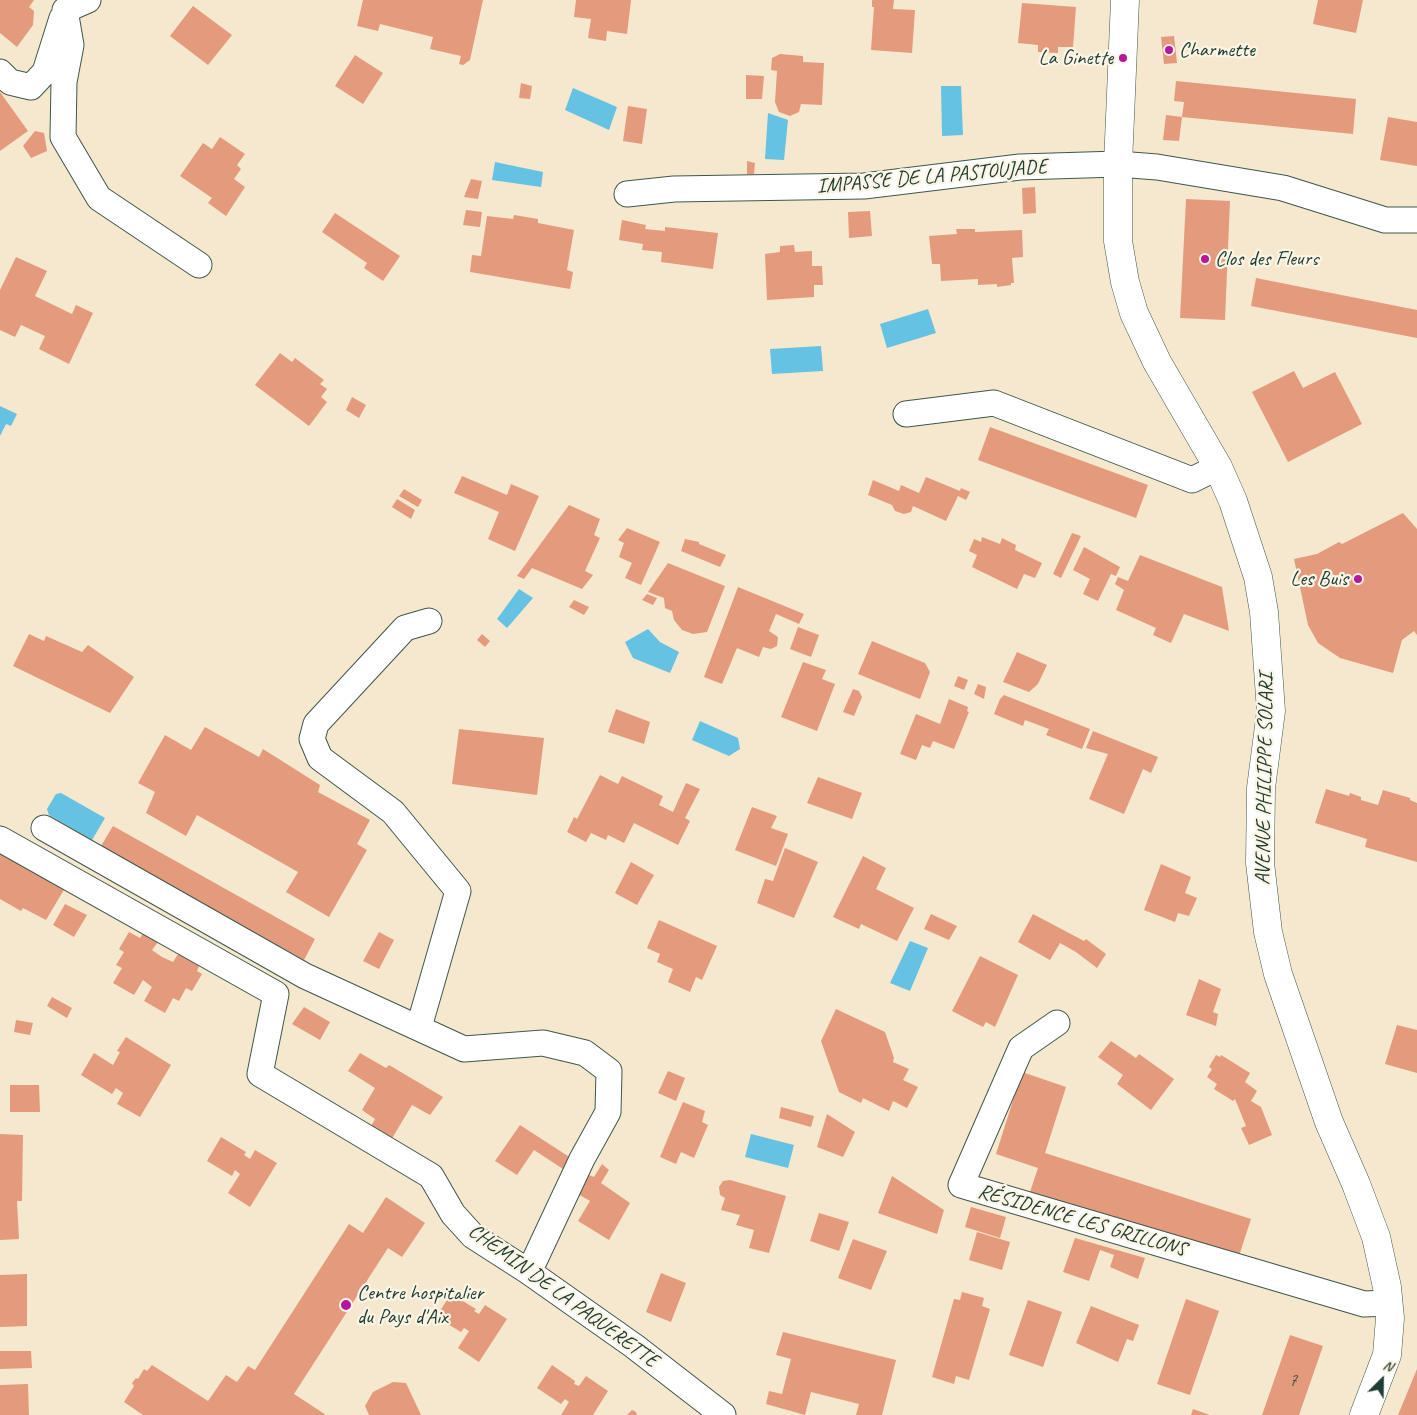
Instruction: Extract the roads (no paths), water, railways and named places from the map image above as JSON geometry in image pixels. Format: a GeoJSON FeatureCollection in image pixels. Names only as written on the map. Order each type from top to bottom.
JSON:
{"type":"FeatureCollection","features":[{"type":"Feature","properties":{"kind":"main road","name":"AVENUE PHILIPPE SOLARI"},"geometry":{"type":"LineString","coordinates":[[1125,0],[1118,164],[1118,241],[1125,282],[1134,313],[1157,362],[1218,467],[1233,501],[1258,575],[1264,612],[1271,711],[1261,788],[1260,863],[1268,932],[1278,974],[1329,1122],[1356,1184],[1376,1237],[1389,1303],[1390,1318],[1386,1356],[1364,1415]]}},
{"type":"Feature","properties":{"kind":"street"},"geometry":{"type":"LineString","coordinates":[[68,5],[88,0]]}},
{"type":"Feature","properties":{"kind":"street"},"geometry":{"type":"LineString","coordinates":[[0,72],[10,82],[31,87],[45,72],[68,5]]}},
{"type":"Feature","properties":{"kind":"street"},"geometry":{"type":"LineString","coordinates":[[68,5],[70,45],[64,82],[63,137],[99,198],[199,265]]}},
{"type":"Feature","properties":{"kind":"street","name":"IMPASSE DE LA PASTOUJADE"},"geometry":{"type":"LineString","coordinates":[[627,194],[674,189],[864,186],[1020,167],[1118,164],[1157,167],[1283,188],[1385,220],[1417,220]]}},
{"type":"Feature","properties":{"kind":"street"},"geometry":{"type":"LineString","coordinates":[[906,414],[994,403],[1192,480],[1218,467]]}},
{"type":"Feature","properties":{"kind":"street"},"geometry":{"type":"LineString","coordinates":[[419,1027],[458,891],[393,812],[320,758],[312,739],[316,724],[405,628],[429,621]]}},
{"type":"Feature","properties":{"kind":"street"},"geometry":{"type":"LineString","coordinates":[[44,828],[305,976],[464,1049],[543,1043],[585,1053],[610,1071],[608,1112],[582,1159],[529,1272]]}},
{"type":"Feature","properties":{"kind":"street","name":"CHEMIN DE LA PAQUERETTE"},"geometry":{"type":"LineString","coordinates":[[0,839],[276,994],[260,1074],[431,1176],[453,1214],[473,1236],[529,1272],[634,1346],[723,1415]]}},
{"type":"Feature","properties":{"kind":"street","name":"RÉSIDENCE LES GRILLONS"},"geometry":{"type":"LineString","coordinates":[[1057,1023],[1021,1048],[961,1185],[1364,1304],[1389,1303]]}},
{"type":"Feature","properties":{"kind":"water"},"geometry":{"type":"Polygon","coordinates":[[[941,86],[961,86],[963,135],[942,136],[941,86]]]}},
{"type":"Feature","properties":{"kind":"water"},"geometry":{"type":"Polygon","coordinates":[[[573,88],[617,107],[609,130],[565,110],[573,88]]]}},
{"type":"Feature","properties":{"kind":"water"},"geometry":{"type":"Polygon","coordinates":[[[768,113],[788,120],[784,160],[765,159],[768,113]]]}},
{"type":"Feature","properties":{"kind":"water"},"geometry":{"type":"Polygon","coordinates":[[[495,162],[543,172],[541,187],[492,180],[495,162]]]}},
{"type":"Feature","properties":{"kind":"water"},"geometry":{"type":"Polygon","coordinates":[[[928,309],[936,333],[887,348],[880,324],[928,309]]]}},
{"type":"Feature","properties":{"kind":"water"},"geometry":{"type":"Polygon","coordinates":[[[821,346],[823,371],[772,374],[770,349],[821,346]]]}},
{"type":"Feature","properties":{"kind":"water"},"geometry":{"type":"Polygon","coordinates":[[[0,406],[17,414],[11,426],[6,424],[0,436],[0,406]]]}},
{"type":"Feature","properties":{"kind":"water"},"geometry":{"type":"Polygon","coordinates":[[[519,589],[533,598],[507,628],[497,619],[519,589]]]}},
{"type":"Feature","properties":{"kind":"water"},"geometry":{"type":"Polygon","coordinates":[[[648,629],[660,642],[679,652],[670,673],[633,658],[625,642],[648,629]]]}},
{"type":"Feature","properties":{"kind":"water"},"geometry":{"type":"Polygon","coordinates":[[[700,721],[738,738],[740,749],[729,756],[692,740],[700,721]]]}},
{"type":"Feature","properties":{"kind":"water"},"geometry":{"type":"Polygon","coordinates":[[[61,793],[105,818],[92,840],[49,815],[47,809],[56,794],[61,793]]]}},
{"type":"Feature","properties":{"kind":"water"},"geometry":{"type":"Polygon","coordinates":[[[910,941],[928,948],[910,991],[890,983],[910,941]]]}},
{"type":"Feature","properties":{"kind":"water"},"geometry":{"type":"Polygon","coordinates":[[[751,1134],[794,1145],[788,1168],[745,1157],[751,1134]]]}},
{"type":"Feature","properties":{"kind":"place","name":"Charmette"},"geometry":{"type":"Point","coordinates":[1169,50]}},
{"type":"Feature","properties":{"kind":"place","name":"La Ginette"},"geometry":{"type":"Point","coordinates":[1123,58]}},
{"type":"Feature","properties":{"kind":"place","name":"Clos des Fleurs"},"geometry":{"type":"Point","coordinates":[1205,259]}},
{"type":"Feature","properties":{"kind":"place","name":"Les Buis"},"geometry":{"type":"Point","coordinates":[1358,579]}},
{"type":"Feature","properties":{"kind":"place","name":"Centre hospitalier du Pays d'Aix"},"geometry":{"type":"Point","coordinates":[346,1305]}}]}
